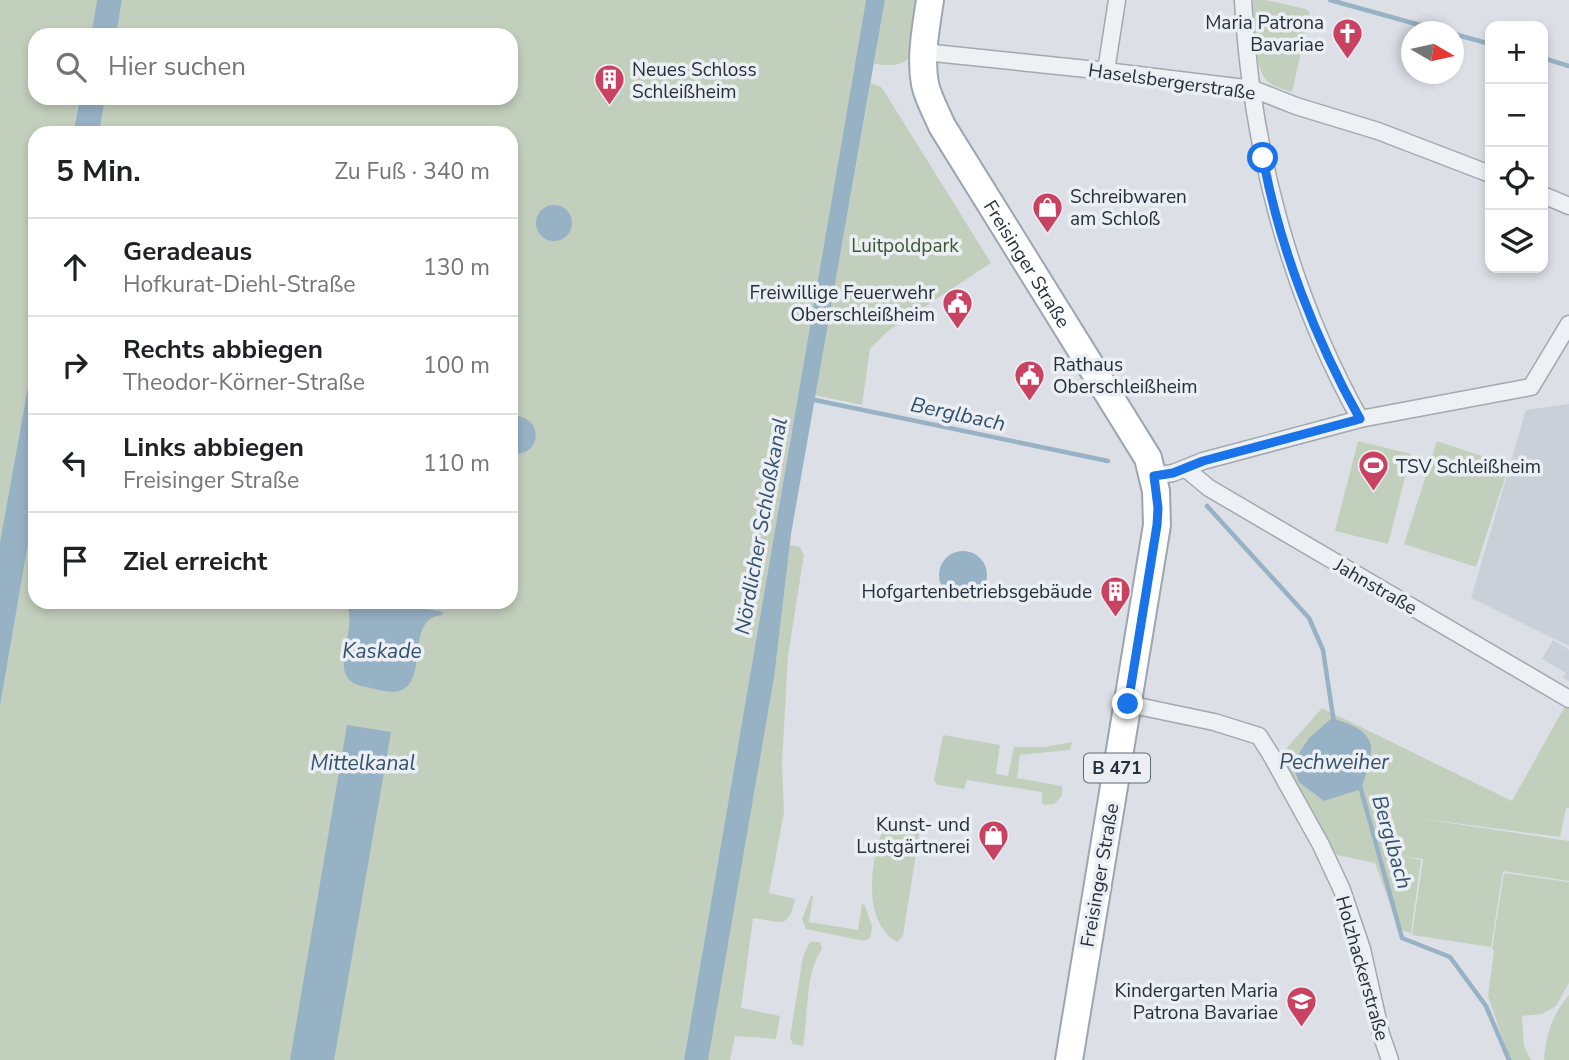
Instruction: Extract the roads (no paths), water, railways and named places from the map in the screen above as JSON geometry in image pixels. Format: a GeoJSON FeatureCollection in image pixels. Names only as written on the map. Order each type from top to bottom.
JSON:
{"type":"FeatureCollection","features":[{"type":"Feature","properties":{"kind":"main road","name":"Freisinger Straße"},"geometry":{"type":"LineString","coordinates":[[930,0],[924,52],[926,86],[942,125],[1148,458],[1154,476],[1157,525],[1069,1060]]}},
{"type":"Feature","properties":{"kind":"street"},"geometry":{"type":"LineString","coordinates":[[1106,71],[1117,0]]}},
{"type":"Feature","properties":{"kind":"street"},"geometry":{"type":"LineString","coordinates":[[1243,0],[1266,174],[1292,264],[1334,370],[1360,419]]}},
{"type":"Feature","properties":{"kind":"street","name":"Haselsbergerstraße"},"geometry":{"type":"LineString","coordinates":[[924,52],[1253,89],[1296,106],[1378,131],[1485,172]]}},
{"type":"Feature","properties":{"kind":"street"},"geometry":{"type":"LineString","coordinates":[[1548,197],[1569,206]]}},
{"type":"Feature","properties":{"kind":"street"},"geometry":{"type":"LineString","coordinates":[[1154,476],[1360,419],[1531,387],[1569,324]]}},
{"type":"Feature","properties":{"kind":"street","name":"Jahnstraße"},"geometry":{"type":"LineString","coordinates":[[1186,469],[1209,488],[1569,699]]}},
{"type":"Feature","properties":{"kind":"street","name":"Holzhackerstraße"},"geometry":{"type":"LineString","coordinates":[[1128,704],[1214,722],[1259,736],[1323,847],[1342,890],[1362,949],[1381,1034],[1390,1060]]}},
{"type":"Feature","properties":{"kind":"water"},"geometry":{"type":"Polygon","coordinates":[[[97,0],[122,0],[117,28],[92,28],[97,0]]]}},
{"type":"Feature","properties":{"kind":"water"},"geometry":{"type":"Polygon","coordinates":[[[866,0],[885,0],[791,534],[774,677],[708,1060],[684,1060],[866,0]]]}},
{"type":"Feature","properties":{"kind":"water"},"geometry":{"type":"Polygon","coordinates":[[[79,105],[104,105],[100,126],[74,126],[79,105]]]}},
{"type":"Feature","properties":{"kind":"water"},"geometry":{"type":"Polygon","coordinates":[[[554,205],[567,210],[572,223],[567,236],[554,241],[541,236],[536,223],[541,210],[554,205]]]}},
{"type":"Feature","properties":{"kind":"water"},"geometry":{"type":"Polygon","coordinates":[[[28,386],[28,544],[0,706],[0,542],[28,386]]]}},
{"type":"Feature","properties":{"kind":"water"},"geometry":{"type":"Polygon","coordinates":[[[518,416],[528,420],[535,432],[533,446],[520,453],[518,453],[518,416]]]}},
{"type":"Feature","properties":{"kind":"water"},"geometry":{"type":"Polygon","coordinates":[[[963,551],[972,552],[980,558],[986,566],[986,584],[980,592],[972,598],[963,599],[954,598],[946,592],[940,584],[939,575],[940,566],[946,558],[954,552],[963,551]]]}},
{"type":"Feature","properties":{"kind":"water","name":"Kaskade"},"geometry":{"type":"Polygon","coordinates":[[[348,609],[426,609],[443,612],[442,615],[430,619],[423,628],[416,667],[406,688],[390,692],[362,686],[351,681],[345,673],[348,609]]]}},
{"type":"Feature","properties":{"kind":"water","name":"Pechweiher"},"geometry":{"type":"Polygon","coordinates":[[[1332,718],[1359,729],[1370,743],[1371,752],[1361,789],[1324,801],[1299,782],[1292,764],[1309,738],[1332,718]]]}},
{"type":"Feature","properties":{"kind":"water","name":"Mittelkanal"},"geometry":{"type":"Polygon","coordinates":[[[347,725],[391,732],[334,1060],[290,1060],[347,725]]]}},
{"type":"Feature","properties":{"kind":"waterway"},"geometry":{"type":"LineString","coordinates":[[1330,0],[1405,21]]}},
{"type":"Feature","properties":{"kind":"waterway"},"geometry":{"type":"LineString","coordinates":[[1464,37],[1485,43]]}},
{"type":"Feature","properties":{"kind":"waterway"},"geometry":{"type":"LineString","coordinates":[[1548,60],[1569,66]]}},
{"type":"Feature","properties":{"kind":"waterway","name":"Berglbach"},"geometry":{"type":"LineString","coordinates":[[810,399],[1108,461]]}},
{"type":"Feature","properties":{"kind":"waterway","name":"Berglbach"},"geometry":{"type":"LineString","coordinates":[[1207,506],[1309,618],[1323,650],[1334,723]]}},
{"type":"Feature","properties":{"kind":"waterway","name":"Berglbach"},"geometry":{"type":"LineString","coordinates":[[1360,786],[1402,938],[1450,957],[1486,1006],[1509,1060]]}},
{"type":"Feature","properties":{"kind":"place","name":"Maria Patrona Bavariae"},"geometry":{"type":"Point","coordinates":[1347,60]}},
{"type":"Feature","properties":{"kind":"place","name":"Neues Schloss Schleißheim"},"geometry":{"type":"Point","coordinates":[609,107]}},
{"type":"Feature","properties":{"kind":"place","name":"Schreibwaren am Schloß"},"geometry":{"type":"Point","coordinates":[1047,234]}},
{"type":"Feature","properties":{"kind":"place","name":"Freiwillige Feuerwehr Oberschleißheim"},"geometry":{"type":"Point","coordinates":[958,330]}},
{"type":"Feature","properties":{"kind":"place","name":"Rathaus Oberschleißheim"},"geometry":{"type":"Point","coordinates":[1030,402]}},
{"type":"Feature","properties":{"kind":"place","name":"TSV Schleißheim"},"geometry":{"type":"Point","coordinates":[1373,493]}},
{"type":"Feature","properties":{"kind":"place","name":"Hofgartenbetriebsgebäude"},"geometry":{"type":"Point","coordinates":[1115,618]}},
{"type":"Feature","properties":{"kind":"place","name":"Kunst- und Lustgärtnerei"},"geometry":{"type":"Point","coordinates":[993,862]}},
{"type":"Feature","properties":{"kind":"place","name":"Kindergarten Maria Patrona Bavariae"},"geometry":{"type":"Point","coordinates":[1301,1028]}},
{"type":"Feature","properties":{"kind":"park label","name":"Luitpoldpark"},"geometry":{"type":"Point","coordinates":[905,245]}},
{"type":"Feature","properties":{"kind":"water label","name":"Nördlicher Schloßkanal"},"geometry":{"type":"Point","coordinates":[761,526]}}]}
